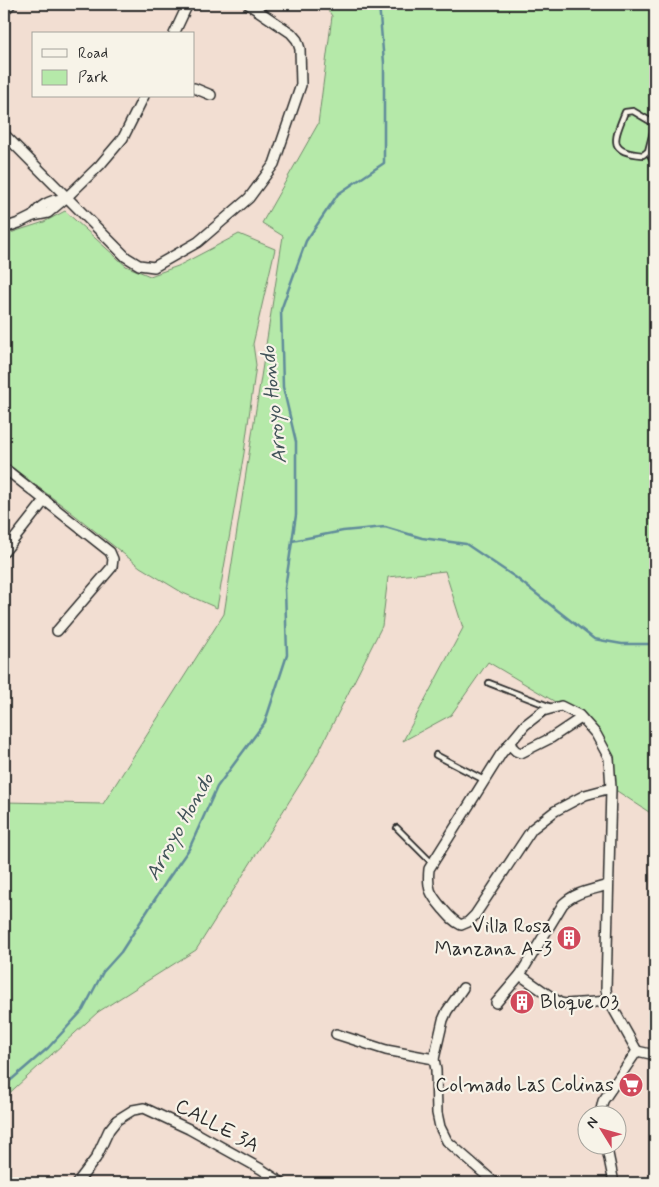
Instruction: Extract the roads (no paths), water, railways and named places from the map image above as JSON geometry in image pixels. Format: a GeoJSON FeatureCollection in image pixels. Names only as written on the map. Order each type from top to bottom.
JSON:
{"type":"FeatureCollection","features":[{"type":"Feature","properties":{"kind":"street"},"geometry":{"type":"LineString","coordinates":[[4,11],[11,4]]}},
{"type":"Feature","properties":{"kind":"street"},"geometry":{"type":"LineString","coordinates":[[175,32],[188,4]]}},
{"type":"Feature","properties":{"kind":"street"},"geometry":{"type":"LineString","coordinates":[[4,134],[65,198],[126,257],[139,265],[154,266],[198,242],[249,198],[274,164],[301,85],[300,49],[297,40],[291,33],[248,4]]}},
{"type":"Feature","properties":{"kind":"street"},"geometry":{"type":"LineString","coordinates":[[195,88],[211,95]]}},
{"type":"Feature","properties":{"kind":"street"},"geometry":{"type":"LineString","coordinates":[[4,228],[33,216],[48,213],[56,207],[100,165],[123,138],[143,98]]}},
{"type":"Feature","properties":{"kind":"street"},"geometry":{"type":"LineString","coordinates":[[4,468],[110,552],[113,560],[112,566],[57,631]]}},
{"type":"Feature","properties":{"kind":"street"},"geometry":{"type":"LineString","coordinates":[[4,552],[45,500]]}},
{"type":"Feature","properties":{"kind":"street"},"geometry":{"type":"LineString","coordinates":[[611,788],[585,794],[555,811],[532,829],[475,915],[468,922],[461,924],[452,920],[431,896],[428,882],[429,869],[501,754],[525,725],[542,711],[558,707],[579,715],[596,734],[609,758],[611,788],[606,990],[609,1001],[637,1051],[655,1055]]}},
{"type":"Feature","properties":{"kind":"street"},"geometry":{"type":"LineString","coordinates":[[509,744],[521,753],[551,738],[581,718]]}},
{"type":"Feature","properties":{"kind":"street"},"geometry":{"type":"LineString","coordinates":[[496,1003],[520,975],[568,899],[574,895],[608,884]]}},
{"type":"Feature","properties":{"kind":"street"},"geometry":{"type":"LineString","coordinates":[[520,975],[560,1003],[609,1001]]}},
{"type":"Feature","properties":{"kind":"street"},"geometry":{"type":"LineString","coordinates":[[463,988],[443,1020],[434,1059],[437,1113],[440,1127],[447,1141],[495,1183]]}},
{"type":"Feature","properties":{"kind":"street"},"geometry":{"type":"LineString","coordinates":[[336,1034],[386,1050],[434,1059]]}},
{"type":"Feature","properties":{"kind":"street"},"geometry":{"type":"LineString","coordinates":[[602,1104],[637,1051]]}},
{"type":"Feature","properties":{"kind":"street","name":"CALLE 3A"},"geometry":{"type":"LineString","coordinates":[[77,1183],[96,1158],[109,1130],[117,1120],[133,1110],[144,1108],[189,1129],[261,1169],[282,1183]]}},
{"type":"Feature","properties":{"kind":"street"},"geometry":{"type":"LineString","coordinates":[[608,1154],[614,1183]]}},
{"type":"Feature","properties":{"kind":"lane"},"geometry":{"type":"LineString","coordinates":[[648,151],[643,155],[619,149],[616,145],[625,112],[633,111],[655,124],[648,151],[655,164]]}},
{"type":"Feature","properties":{"kind":"lane"},"geometry":{"type":"LineString","coordinates":[[489,683],[558,707]]}},
{"type":"Feature","properties":{"kind":"lane"},"geometry":{"type":"LineString","coordinates":[[436,755],[484,780]]}},
{"type":"Feature","properties":{"kind":"lane"},"geometry":{"type":"LineString","coordinates":[[397,828],[433,864]]}},
{"type":"Feature","properties":{"kind":"waterway","name":"Arroyo Hondo"},"geometry":{"type":"LineString","coordinates":[[4,1086],[48,1048],[83,1010],[103,972],[121,952],[189,849],[217,787],[265,722],[287,655],[285,588],[296,515],[296,442],[283,387],[281,310],[306,241],[338,194],[384,163],[384,63],[379,4]]}},
{"type":"Feature","properties":{"kind":"waterway","name":"Arroyo Hondo"},"geometry":{"type":"LineString","coordinates":[[292,541],[343,531],[385,527],[422,538],[466,544],[515,577],[594,639],[622,644],[648,644]]}},
{"type":"Feature","properties":{"kind":"place","name":"Villa Rosa Manzana A-3"},"geometry":{"type":"Point","coordinates":[569,938]}},
{"type":"Feature","properties":{"kind":"place","name":"Bloque 03"},"geometry":{"type":"Point","coordinates":[522,1002]}},
{"type":"Feature","properties":{"kind":"place","name":"Colmado Las Colinas"},"geometry":{"type":"Point","coordinates":[631,1085]}}]}
